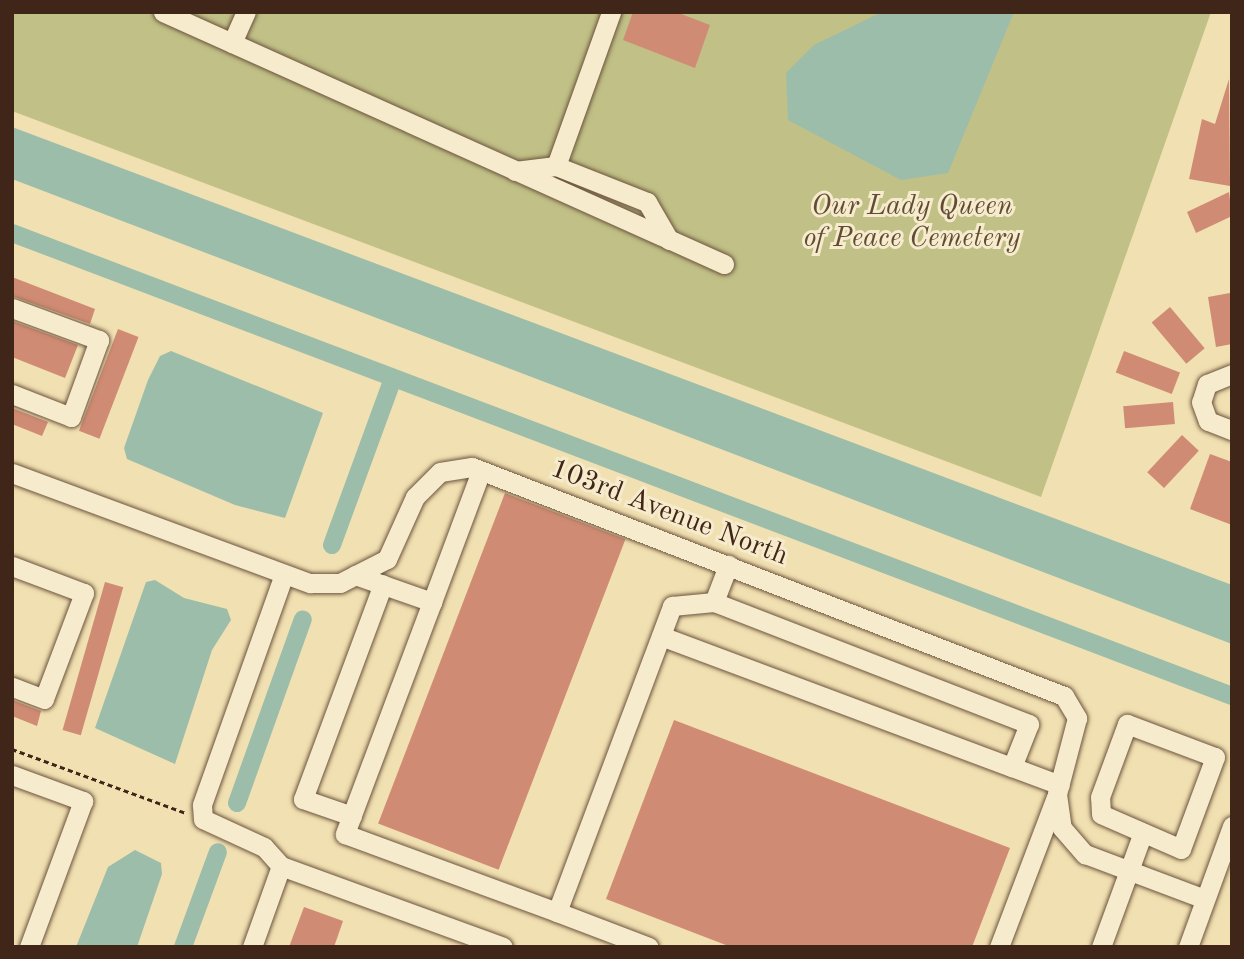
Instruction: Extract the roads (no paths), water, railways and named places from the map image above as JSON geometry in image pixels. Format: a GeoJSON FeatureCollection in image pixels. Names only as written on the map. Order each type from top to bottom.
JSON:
{"type":"FeatureCollection","features":[{"type":"Feature","properties":{"kind":"street"},"geometry":{"type":"LineString","coordinates":[[163,12],[724,264]]}},
{"type":"Feature","properties":{"kind":"street"},"geometry":{"type":"LineString","coordinates":[[232,43],[246,12]]}},
{"type":"Feature","properties":{"kind":"street"},"geometry":{"type":"LineString","coordinates":[[556,166],[611,12]]}},
{"type":"Feature","properties":{"kind":"street"},"geometry":{"type":"LineString","coordinates":[[515,171],[556,166],[647,202],[669,240]]}},
{"type":"Feature","properties":{"kind":"street"},"geometry":{"type":"LineString","coordinates":[[12,308],[99,340],[71,417],[12,394]]}},
{"type":"Feature","properties":{"kind":"street"},"geometry":{"type":"LineString","coordinates":[[1232,374],[1207,384],[1200,402],[1208,421],[1232,430]]}},
{"type":"Feature","properties":{"kind":"street"},"geometry":{"type":"LineString","coordinates":[[481,471],[345,834],[649,947]]}},
{"type":"Feature","properties":{"kind":"street","name":"103rd Avenue North"},"geometry":{"type":"LineString","coordinates":[[12,473],[283,577],[310,583],[355,575],[387,559],[415,497],[440,472],[481,471],[1064,696],[1077,718],[1058,790],[1062,828],[1085,854],[1205,899]]}},
{"type":"Feature","properties":{"kind":"street"},"geometry":{"type":"LineString","coordinates":[[714,602],[728,565]]}},
{"type":"Feature","properties":{"kind":"street"},"geometry":{"type":"LineString","coordinates":[[12,566],[84,593],[44,699],[12,687]]}},
{"type":"Feature","properties":{"kind":"street"},"geometry":{"type":"LineString","coordinates":[[355,575],[432,601]]}},
{"type":"Feature","properties":{"kind":"street"},"geometry":{"type":"LineString","coordinates":[[283,577],[202,805],[203,819],[264,847],[281,866],[503,947]]}},
{"type":"Feature","properties":{"kind":"street"},"geometry":{"type":"LineString","coordinates":[[352,816],[303,799],[383,584]]}},
{"type":"Feature","properties":{"kind":"street"},"geometry":{"type":"LineString","coordinates":[[557,912],[672,606],[714,602],[1029,723],[1012,767]]}},
{"type":"Feature","properties":{"kind":"street"},"geometry":{"type":"LineString","coordinates":[[661,636],[1012,767],[1058,790],[999,947]]}},
{"type":"Feature","properties":{"kind":"street"},"geometry":{"type":"LineString","coordinates":[[1127,724],[1215,757],[1181,849],[1142,835],[1109,822],[1099,809],[1127,724]]}},
{"type":"Feature","properties":{"kind":"street"},"geometry":{"type":"LineString","coordinates":[[12,775],[83,802],[29,947]]}},
{"type":"Feature","properties":{"kind":"street"},"geometry":{"type":"LineString","coordinates":[[1188,947],[1232,826]]}},
{"type":"Feature","properties":{"kind":"street"},"geometry":{"type":"LineString","coordinates":[[1101,947],[1142,835]]}},
{"type":"Feature","properties":{"kind":"street"},"geometry":{"type":"LineString","coordinates":[[252,947],[281,866]]}},
{"type":"Feature","properties":{"kind":"waterway"},"geometry":{"type":"LineString","coordinates":[[12,233],[1232,696]]}},
{"type":"Feature","properties":{"kind":"waterway"},"geometry":{"type":"LineString","coordinates":[[332,545],[393,378]]}},
{"type":"Feature","properties":{"kind":"waterway"},"geometry":{"type":"LineString","coordinates":[[237,803],[303,619]]}},
{"type":"Feature","properties":{"kind":"waterway"},"geometry":{"type":"LineString","coordinates":[[183,947],[218,852]]}},
{"type":"Feature","properties":{"kind":"park label","name":"Our Lady Queen of Peace Cemetery"},"geometry":{"type":"Point","coordinates":[912,223]}}]}
